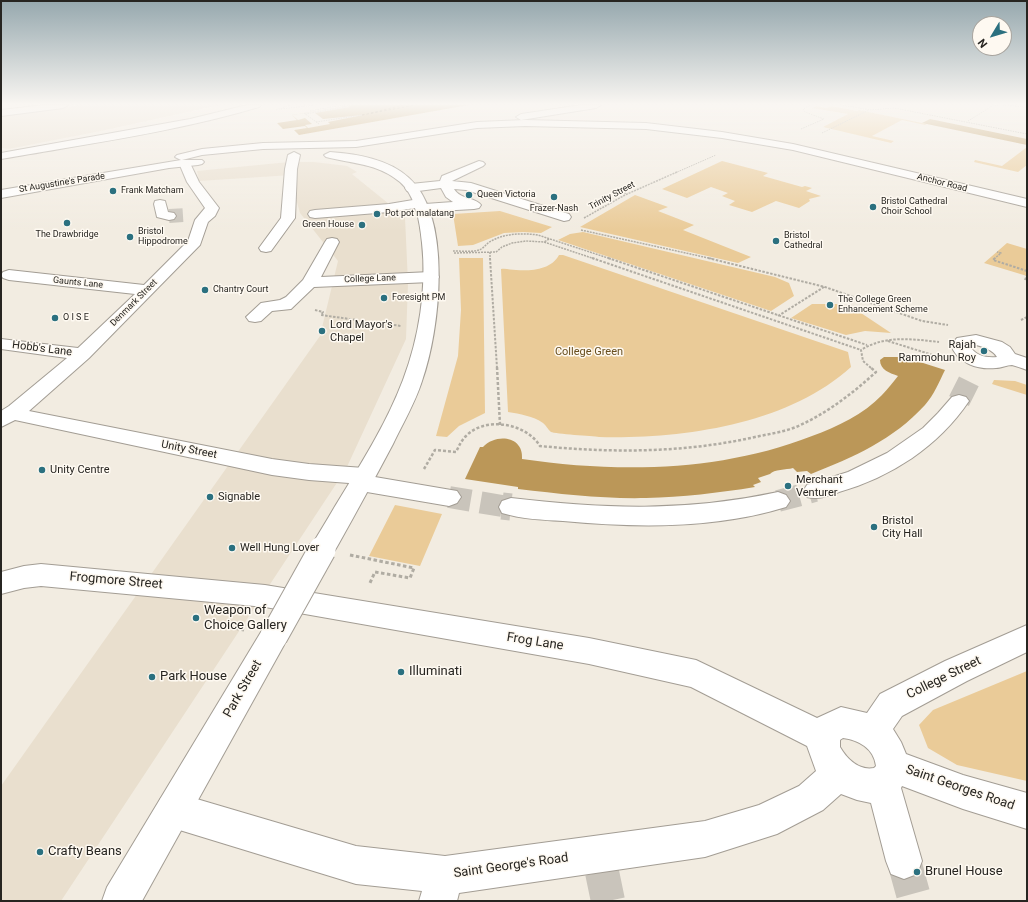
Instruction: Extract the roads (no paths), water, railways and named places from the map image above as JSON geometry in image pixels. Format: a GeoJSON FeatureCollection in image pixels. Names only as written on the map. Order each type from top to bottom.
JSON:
{"type":"FeatureCollection","features":[{"type":"Feature","properties":{"kind":"main road"},"geometry":{"type":"LineString","coordinates":[[1,156],[51,147]]}},
{"type":"Feature","properties":{"kind":"main road"},"geometry":{"type":"LineString","coordinates":[[191,214],[210,213],[212,208],[193,182],[185,164],[202,152],[252,147]]}},
{"type":"Feature","properties":{"kind":"main road"},"geometry":{"type":"LineString","coordinates":[[346,156],[383,147]]}},
{"type":"Feature","properties":{"kind":"main road","name":"Anchor Road"},"geometry":{"type":"LineString","coordinates":[[792,147],[1027,202]]}},
{"type":"Feature","properties":{"kind":"main road","name":"St Augustine's Parade"},"geometry":{"type":"LineString","coordinates":[[2,191],[250,153],[266,156]]}},
{"type":"Feature","properties":{"kind":"main road"},"geometry":{"type":"LineString","coordinates":[[266,248],[288,218],[291,169],[294,155],[346,156],[365,160],[383,167],[398,176],[411,188],[420,206],[428,229],[431,277],[426,328],[416,372],[401,407],[362,479]]}},
{"type":"Feature","properties":{"kind":"main road","name":"St Augustine's Parade"},"geometry":{"type":"LineString","coordinates":[[2,191],[169,165],[249,159],[266,156],[294,155]]}},
{"type":"Feature","properties":{"kind":"main road"},"geometry":{"type":"LineString","coordinates":[[474,205],[460,202],[454,197],[446,184],[446,179],[479,164]]}},
{"type":"Feature","properties":{"kind":"main road"},"geometry":{"type":"LineString","coordinates":[[411,188],[446,184],[467,186],[564,218]]}},
{"type":"Feature","properties":{"kind":"main road"},"geometry":{"type":"LineString","coordinates":[[315,214],[420,206],[474,205],[486,202],[496,196]]}},
{"type":"Feature","properties":{"kind":"main road"},"geometry":{"type":"LineString","coordinates":[[160,204],[162,214],[168,216]]}},
{"type":"Feature","properties":{"kind":"main road","name":"Denmark Street"},"geometry":{"type":"LineString","coordinates":[[9,415],[82,354],[138,301],[195,242],[202,220],[210,213]]}},
{"type":"Feature","properties":{"kind":"main road"},"geometry":{"type":"LineString","coordinates":[[255,317],[267,307],[285,305],[292,300],[310,282],[332,242]]}},
{"type":"Feature","properties":{"kind":"main road","name":"Gaunts Lane"},"geometry":{"type":"LineString","coordinates":[[1,289],[15,276],[147,290]]}},
{"type":"Feature","properties":{"kind":"main road","name":"College Lane"},"geometry":{"type":"LineString","coordinates":[[310,282],[431,277]]}},
{"type":"Feature","properties":{"kind":"main road"},"geometry":{"type":"LineString","coordinates":[[982,341],[1006,353],[1007,358],[1003,362],[975,369],[963,353],[960,346],[963,342],[982,341]]}},
{"type":"Feature","properties":{"kind":"main road","name":"Hobb's Lane"},"geometry":{"type":"LineString","coordinates":[[1,344],[82,354]]}},
{"type":"Feature","properties":{"kind":"main road"},"geometry":{"type":"LineString","coordinates":[[1007,358],[1027,364]]}},
{"type":"Feature","properties":{"kind":"main road"},"geometry":{"type":"LineString","coordinates":[[815,491],[860,476],[911,448],[937,428],[959,401]]}},
{"type":"Feature","properties":{"kind":"main road","name":"Unity Street"},"geometry":{"type":"LineString","coordinates":[[9,415],[272,467],[362,479],[412,491],[449,497]]}},
{"type":"Feature","properties":{"kind":"main road","name":"Park Street"},"geometry":{"type":"LineString","coordinates":[[121,901],[274,636],[362,479]]}},
{"type":"Feature","properties":{"kind":"main road"},"geometry":{"type":"LineString","coordinates":[[511,507],[581,515],[655,517],[682,516],[727,511],[778,501]]}},
{"type":"Feature","properties":{"kind":"main road","name":"Frogmore Street"},"geometry":{"type":"LineString","coordinates":[[1,584],[24,577],[41,575],[232,592]]}},
{"type":"Feature","properties":{"kind":"main road","name":"Frog Lane"},"geometry":{"type":"LineString","coordinates":[[232,592],[264,596],[587,660],[696,674],[824,738]]}},
{"type":"Feature","properties":{"kind":"main road","name":"College Street"},"geometry":{"type":"LineString","coordinates":[[872,732],[891,705],[1027,638]]}},
{"type":"Feature","properties":{"kind":"main road"},"geometry":{"type":"LineString","coordinates":[[888,775],[866,786],[849,780],[839,773],[827,758],[824,748],[824,738],[829,728],[842,722],[858,724],[872,732],[882,741],[891,756],[888,775],[904,862]]}},
{"type":"Feature","properties":{"kind":"main road","name":"Saint George's Road"},"geometry":{"type":"LineString","coordinates":[[173,810],[356,865],[441,888],[458,874],[705,839],[764,822],[811,798],[839,773]]}},
{"type":"Feature","properties":{"kind":"main road","name":"Saint Georges Road"},"geometry":{"type":"LineString","coordinates":[[888,775],[963,792],[1027,811]]}},
{"type":"Feature","properties":{"kind":"tunnel"},"geometry":{"type":"LineString","coordinates":[[169,216],[185,215]]}},
{"type":"Feature","properties":{"kind":"tunnel"},"geometry":{"type":"LineString","coordinates":[[959,401],[971,377]]}},
{"type":"Feature","properties":{"kind":"tunnel"},"geometry":{"type":"LineString","coordinates":[[778,501],[815,491]]}},
{"type":"Feature","properties":{"kind":"tunnel"},"geometry":{"type":"LineString","coordinates":[[449,497],[502,506]]}},
{"type":"Feature","properties":{"kind":"tunnel"},"geometry":{"type":"LineString","coordinates":[[502,506],[511,507]]}},
{"type":"Feature","properties":{"kind":"tunnel"},"geometry":{"type":"LineString","coordinates":[[502,506],[508,507]]}},
{"type":"Feature","properties":{"kind":"tunnel"},"geometry":{"type":"LineString","coordinates":[[904,861],[915,901]]}},
{"type":"Feature","properties":{"kind":"tunnel"},"geometry":{"type":"LineString","coordinates":[[602,872],[608,901]]}},
{"type":"Feature","properties":{"kind":"place","name":"Frank Matcham"},"geometry":{"type":"Point","coordinates":[113,191]}},
{"type":"Feature","properties":{"kind":"place","name":"Queen Victoria"},"geometry":{"type":"Point","coordinates":[469,195]}},
{"type":"Feature","properties":{"kind":"place","name":"Frazer-Nash"},"geometry":{"type":"Point","coordinates":[554,197]}},
{"type":"Feature","properties":{"kind":"place","name":"Bristol Cathedral Choir School"},"geometry":{"type":"Point","coordinates":[873,207]}},
{"type":"Feature","properties":{"kind":"place","name":"Pot pot malatang"},"geometry":{"type":"Point","coordinates":[377,214]}},
{"type":"Feature","properties":{"kind":"place","name":"The Drawbridge"},"geometry":{"type":"Point","coordinates":[67,223]}},
{"type":"Feature","properties":{"kind":"place","name":"Green House"},"geometry":{"type":"Point","coordinates":[362,225]}},
{"type":"Feature","properties":{"kind":"place","name":"Bristol Hippodrome"},"geometry":{"type":"Point","coordinates":[130,237]}},
{"type":"Feature","properties":{"kind":"place","name":"Bristol Cathedral"},"geometry":{"type":"Point","coordinates":[776,241]}},
{"type":"Feature","properties":{"kind":"place","name":"Chantry Court"},"geometry":{"type":"Point","coordinates":[205,290]}},
{"type":"Feature","properties":{"kind":"place","name":"Foresight PM"},"geometry":{"type":"Point","coordinates":[384,298]}},
{"type":"Feature","properties":{"kind":"place","name":"The College Green Enhancement Scheme"},"geometry":{"type":"Point","coordinates":[830,305]}},
{"type":"Feature","properties":{"kind":"place","name":"O I S E"},"geometry":{"type":"Point","coordinates":[55,318]}},
{"type":"Feature","properties":{"kind":"place","name":"Lord Mayor's Chapel"},"geometry":{"type":"Point","coordinates":[322,331]}},
{"type":"Feature","properties":{"kind":"place","name":"Rajah Rammohun Roy"},"geometry":{"type":"Point","coordinates":[984,351]}},
{"type":"Feature","properties":{"kind":"place","name":"Unity Centre"},"geometry":{"type":"Point","coordinates":[42,470]}},
{"type":"Feature","properties":{"kind":"place","name":"Merchant Venturer"},"geometry":{"type":"Point","coordinates":[788,486]}},
{"type":"Feature","properties":{"kind":"place","name":"Signable"},"geometry":{"type":"Point","coordinates":[210,497]}},
{"type":"Feature","properties":{"kind":"place","name":"Bristol City Hall"},"geometry":{"type":"Point","coordinates":[874,527]}},
{"type":"Feature","properties":{"kind":"place","name":"Well Hung Lover"},"geometry":{"type":"Point","coordinates":[232,548]}},
{"type":"Feature","properties":{"kind":"place","name":"Weapon of Choice Gallery"},"geometry":{"type":"Point","coordinates":[196,618]}},
{"type":"Feature","properties":{"kind":"place","name":"Illuminati"},"geometry":{"type":"Point","coordinates":[401,672]}},
{"type":"Feature","properties":{"kind":"place","name":"Park House"},"geometry":{"type":"Point","coordinates":[152,677]}},
{"type":"Feature","properties":{"kind":"place","name":"Crafty Beans"},"geometry":{"type":"Point","coordinates":[40,852]}},
{"type":"Feature","properties":{"kind":"place","name":"Brunel House"},"geometry":{"type":"Point","coordinates":[917,872]}},
{"type":"Feature","properties":{"kind":"park label","name":"College Green"},"geometry":{"type":"Point","coordinates":[589,352]}}]}
